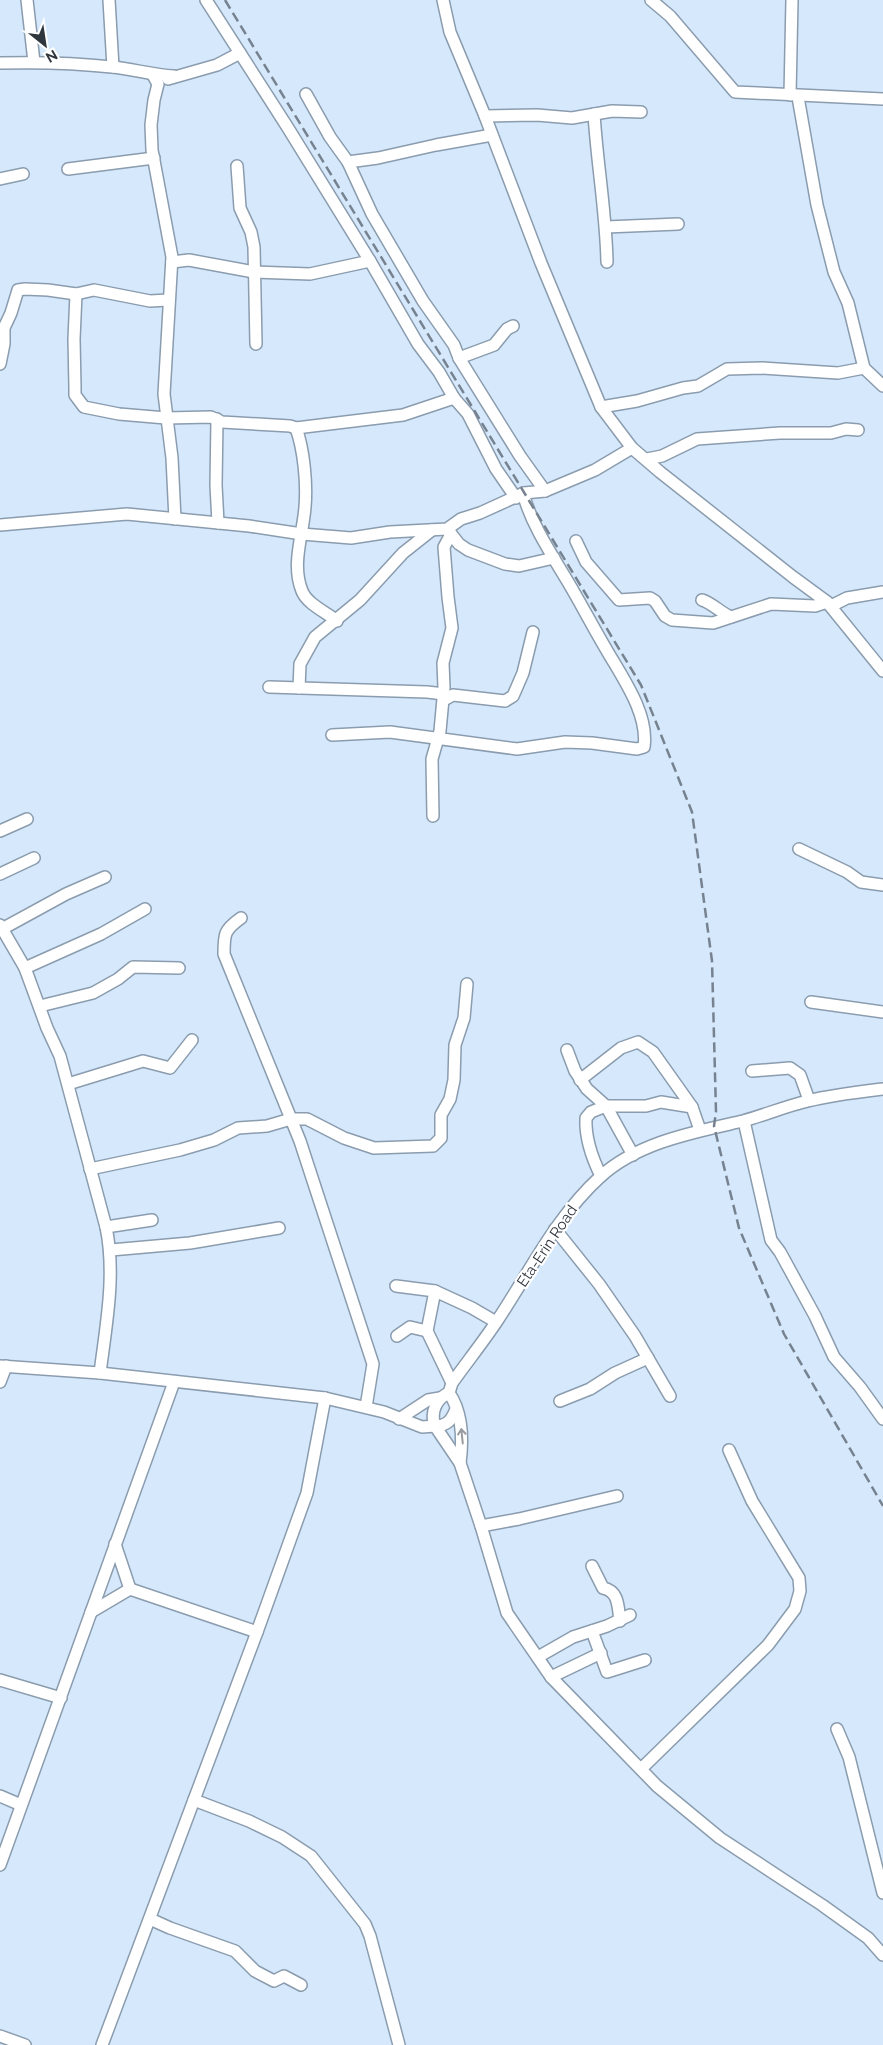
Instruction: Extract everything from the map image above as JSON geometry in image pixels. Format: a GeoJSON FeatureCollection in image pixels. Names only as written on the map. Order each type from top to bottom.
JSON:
{"type":"FeatureCollection","features":[{"type":"Feature","properties":{"kind":"street"},"geometry":{"type":"LineString","coordinates":[[28,0],[34,62]]}},
{"type":"Feature","properties":{"kind":"street"},"geometry":{"type":"LineString","coordinates":[[109,0],[113,67]]}},
{"type":"Feature","properties":{"kind":"street"},"geometry":{"type":"LineString","coordinates":[[206,0],[370,261],[418,344],[439,372],[454,398],[468,414],[496,469],[520,496],[528,509],[627,685],[644,722],[646,736],[644,747],[637,748],[565,742],[517,749],[390,732],[332,735]]}},
{"type":"Feature","properties":{"kind":"street"},"geometry":{"type":"LineString","coordinates":[[443,0],[450,32],[485,116],[541,263],[601,406],[632,448],[709,512],[829,604],[883,671]]}},
{"type":"Feature","properties":{"kind":"street"},"geometry":{"type":"LineString","coordinates":[[651,0],[670,16],[735,92],[883,99]]}},
{"type":"Feature","properties":{"kind":"street"},"geometry":{"type":"LineString","coordinates":[[792,0],[794,96],[817,205],[834,272],[848,303],[864,368],[883,386]]}},
{"type":"Feature","properties":{"kind":"street"},"geometry":{"type":"LineString","coordinates":[[0,63],[34,62],[113,67],[155,79],[217,65],[240,53]]}},
{"type":"Feature","properties":{"kind":"street"},"geometry":{"type":"LineString","coordinates":[[155,79],[151,125],[154,158],[170,239],[172,262],[168,300],[164,394],[172,458],[175,519]]}},
{"type":"Feature","properties":{"kind":"street"},"geometry":{"type":"LineString","coordinates":[[306,94],[330,137],[348,162],[372,214],[423,301],[454,345],[459,358],[520,456],[545,491]]}},
{"type":"Feature","properties":{"kind":"street"},"geometry":{"type":"LineString","coordinates":[[485,116],[537,115],[572,118],[612,111],[641,112]]}},
{"type":"Feature","properties":{"kind":"street"},"geometry":{"type":"LineString","coordinates":[[594,114],[596,152],[606,227],[607,262]]}},
{"type":"Feature","properties":{"kind":"street"},"geometry":{"type":"LineString","coordinates":[[348,162],[492,136]]}},
{"type":"Feature","properties":{"kind":"street"},"geometry":{"type":"LineString","coordinates":[[68,169],[136,162],[154,158]]}},
{"type":"Feature","properties":{"kind":"street"},"geometry":{"type":"LineString","coordinates":[[237,166],[240,208],[251,232],[254,247],[256,344]]}},
{"type":"Feature","properties":{"kind":"street"},"geometry":{"type":"LineString","coordinates":[[0,179],[24,174]]}},
{"type":"Feature","properties":{"kind":"street"},"geometry":{"type":"LineString","coordinates":[[606,227],[678,224]]}},
{"type":"Feature","properties":{"kind":"street"},"geometry":{"type":"LineString","coordinates":[[172,262],[189,260],[254,272],[310,274],[370,261]]}},
{"type":"Feature","properties":{"kind":"street"},"geometry":{"type":"LineString","coordinates":[[0,364],[4,344],[2,327],[11,313],[18,290],[48,290],[76,294],[94,290],[150,301],[168,300]]}},
{"type":"Feature","properties":{"kind":"street"},"geometry":{"type":"LineString","coordinates":[[76,294],[74,339],[75,395],[84,407],[119,414],[166,418],[210,416],[222,422],[290,426],[296,428],[403,415],[454,398]]}},
{"type":"Feature","properties":{"kind":"street"},"geometry":{"type":"LineString","coordinates":[[459,358],[494,345],[507,329],[514,326]]}},
{"type":"Feature","properties":{"kind":"street"},"geometry":{"type":"LineString","coordinates":[[601,406],[637,401],[698,386],[727,369],[762,368],[838,373],[864,368]]}},
{"type":"Feature","properties":{"kind":"street"},"geometry":{"type":"LineString","coordinates":[[217,419],[216,485],[218,523]]}},
{"type":"Feature","properties":{"kind":"street"},"geometry":{"type":"LineString","coordinates":[[296,428],[305,476],[305,505],[297,557],[302,592],[310,602],[336,621]]}},
{"type":"Feature","properties":{"kind":"street"},"geometry":{"type":"LineString","coordinates":[[647,459],[662,456],[697,439],[780,432],[831,433],[846,429],[858,430]]}},
{"type":"Feature","properties":{"kind":"street"},"geometry":{"type":"LineString","coordinates":[[432,816],[432,759],[438,738],[444,697],[443,662],[452,628],[444,547],[449,531],[461,519],[520,496],[545,491],[595,470],[632,448]]}},
{"type":"Feature","properties":{"kind":"street"},"geometry":{"type":"LineString","coordinates":[[0,525],[127,514],[351,538],[390,532],[449,531],[459,544],[468,550],[504,564],[520,566],[554,558]]}},
{"type":"Feature","properties":{"kind":"street"},"geometry":{"type":"LineString","coordinates":[[300,688],[300,664],[315,638],[360,600],[404,553],[432,530]]}},
{"type":"Feature","properties":{"kind":"street"},"geometry":{"type":"LineString","coordinates":[[576,540],[586,562],[619,600],[650,598],[656,601],[665,616],[672,620],[713,623],[771,604],[815,606],[883,592]]}},
{"type":"Feature","properties":{"kind":"street"},"geometry":{"type":"LineString","coordinates":[[702,600],[721,614],[731,617]]}},
{"type":"Feature","properties":{"kind":"street"},"geometry":{"type":"LineString","coordinates":[[269,687],[427,692],[444,697],[453,695],[505,701],[513,696],[524,673],[533,632]]}},
{"type":"Feature","properties":{"kind":"street"},"geometry":{"type":"LineString","coordinates":[[0,830],[27,819]]}},
{"type":"Feature","properties":{"kind":"street"},"geometry":{"type":"LineString","coordinates":[[799,848],[848,872],[861,882],[883,885]]}},
{"type":"Feature","properties":{"kind":"street"},"geometry":{"type":"LineString","coordinates":[[0,874],[34,858]]}},
{"type":"Feature","properties":{"kind":"street"},"geometry":{"type":"LineString","coordinates":[[100,1373],[110,1279],[110,1250],[106,1227],[60,1056],[47,1028],[25,968],[1,927],[66,894],[105,877]]}},
{"type":"Feature","properties":{"kind":"street"},"geometry":{"type":"LineString","coordinates":[[25,968],[101,934],[145,909]]}},
{"type":"Feature","properties":{"kind":"street"},"geometry":{"type":"LineString","coordinates":[[241,918],[230,925],[224,935],[224,954],[300,1141],[373,1364],[366,1407]]}},
{"type":"Feature","properties":{"kind":"street"},"geometry":{"type":"LineString","coordinates":[[40,1006],[93,993],[118,979],[133,967],[179,968]]}},
{"type":"Feature","properties":{"kind":"street"},"geometry":{"type":"LineString","coordinates":[[90,1169],[180,1150],[214,1140],[238,1128],[267,1126],[291,1119],[307,1119],[344,1138],[374,1148],[433,1146],[441,1138],[441,1115],[450,1099],[454,1080],[455,1045],[464,1018],[467,984]]}},
{"type":"Feature","properties":{"kind":"street"},"geometry":{"type":"LineString","coordinates":[[811,1002],[883,1012]]}},
{"type":"Feature","properties":{"kind":"street"},"geometry":{"type":"LineString","coordinates":[[68,1084],[143,1061],[170,1068],[192,1040]]}},
{"type":"Feature","properties":{"kind":"street"},"geometry":{"type":"LineString","coordinates":[[580,1080],[621,1048],[638,1042],[653,1052],[692,1108],[700,1130]]}},
{"type":"Feature","properties":{"kind":"street"},"geometry":{"type":"LineString","coordinates":[[567,1050],[580,1080],[606,1106],[633,1155]]}},
{"type":"Feature","properties":{"kind":"street"},"geometry":{"type":"LineString","coordinates":[[752,1071],[790,1068],[800,1074],[809,1100]]}},
{"type":"Feature","properties":{"kind":"street","name":"Eta-Erin Road"},"geometry":{"type":"LineString","coordinates":[[447,1391],[496,1322],[555,1229],[578,1200],[601,1176],[633,1155],[669,1139],[744,1120],[809,1100],[883,1089]]}},
{"type":"Feature","properties":{"kind":"street"},"geometry":{"type":"LineString","coordinates":[[601,1176],[588,1142],[586,1118],[591,1112],[606,1106],[646,1106],[661,1102],[692,1108]]}},
{"type":"Feature","properties":{"kind":"street"},"geometry":{"type":"LineString","coordinates":[[744,1120],[771,1240],[780,1252],[815,1316],[834,1357],[860,1387],[883,1419]]}},
{"type":"Feature","properties":{"kind":"street"},"geometry":{"type":"LineString","coordinates":[[106,1227],[152,1220]]}},
{"type":"Feature","properties":{"kind":"street"},"geometry":{"type":"LineString","coordinates":[[110,1250],[190,1243],[279,1228]]}},
{"type":"Feature","properties":{"kind":"street"},"geometry":{"type":"LineString","coordinates":[[555,1229],[599,1284],[648,1358],[670,1396]]}},
{"type":"Feature","properties":{"kind":"street"},"geometry":{"type":"LineString","coordinates":[[396,1286],[435,1291],[472,1308],[496,1322]]}},
{"type":"Feature","properties":{"kind":"street"},"geometry":{"type":"LineString","coordinates":[[435,1291],[427,1331],[447,1391],[456,1409],[462,1431],[460,1463]]}},
{"type":"Feature","properties":{"kind":"street"},"geometry":{"type":"LineString","coordinates":[[397,1336],[410,1327],[427,1331]]}},
{"type":"Feature","properties":{"kind":"street"},"geometry":{"type":"LineString","coordinates":[[560,1401],[590,1389],[614,1373],[648,1358]]}},
{"type":"Feature","properties":{"kind":"street"},"geometry":{"type":"LineString","coordinates":[[0,1382],[3,1366],[100,1373],[326,1398],[384,1412],[422,1427],[448,1423],[456,1409]]}},
{"type":"Feature","properties":{"kind":"street"},"geometry":{"type":"LineString","coordinates":[[0,1865],[174,1382]]}},
{"type":"Feature","properties":{"kind":"street"},"geometry":{"type":"LineString","coordinates":[[399,1419],[428,1400],[447,1391]]}},
{"type":"Feature","properties":{"kind":"street"},"geometry":{"type":"LineString","coordinates":[[447,1391],[434,1415],[435,1426],[460,1463],[507,1613],[551,1676],[657,1786],[720,1838],[822,1904],[868,1938],[883,1955]]}},
{"type":"Feature","properties":{"kind":"street"},"geometry":{"type":"LineString","coordinates":[[102,2045],[257,1632],[307,1493],[326,1398]]}},
{"type":"Feature","properties":{"kind":"street"},"geometry":{"type":"LineString","coordinates":[[641,1769],[768,1645],[795,1609],[800,1591],[799,1578],[752,1501],[728,1450]]}},
{"type":"Feature","properties":{"kind":"street"},"geometry":{"type":"LineString","coordinates":[[481,1526],[617,1496]]}},
{"type":"Feature","properties":{"kind":"street"},"geometry":{"type":"LineString","coordinates":[[115,1544],[130,1589]]}},
{"type":"Feature","properties":{"kind":"street"},"geometry":{"type":"LineString","coordinates":[[538,1657],[573,1637],[625,1618],[614,1592],[603,1588],[592,1566]]}},
{"type":"Feature","properties":{"kind":"street"},"geometry":{"type":"LineString","coordinates":[[91,1612],[130,1589],[257,1632]]}},
{"type":"Feature","properties":{"kind":"street"},"geometry":{"type":"LineString","coordinates":[[592,1631],[607,1672],[644,1660]]}},
{"type":"Feature","properties":{"kind":"street"},"geometry":{"type":"LineString","coordinates":[[551,1676],[601,1653]]}},
{"type":"Feature","properties":{"kind":"street"},"geometry":{"type":"LineString","coordinates":[[0,1680],[61,1698]]}},
{"type":"Feature","properties":{"kind":"street"},"geometry":{"type":"LineString","coordinates":[[837,1729],[849,1757],[883,1893]]}},
{"type":"Feature","properties":{"kind":"street"},"geometry":{"type":"LineString","coordinates":[[0,1796],[21,1805]]}},
{"type":"Feature","properties":{"kind":"street"},"geometry":{"type":"LineString","coordinates":[[194,1800],[248,1820],[282,1837],[310,1856],[364,1924],[370,1936],[399,2045]]}},
{"type":"Feature","properties":{"kind":"street"},"geometry":{"type":"LineString","coordinates":[[150,1919],[235,1951],[255,1971],[274,1982],[284,1976],[301,1985]]}},
{"type":"Feature","properties":{"kind":"street"},"geometry":{"type":"LineString","coordinates":[[0,2036],[25,2045]]}},
{"type":"Feature","properties":{"kind":"railway"},"geometry":{"type":"LineString","coordinates":[[225,0],[641,685],[692,812],[712,961],[716,1112],[714,1126],[739,1228],[784,1334],[883,1506]]}}]}
